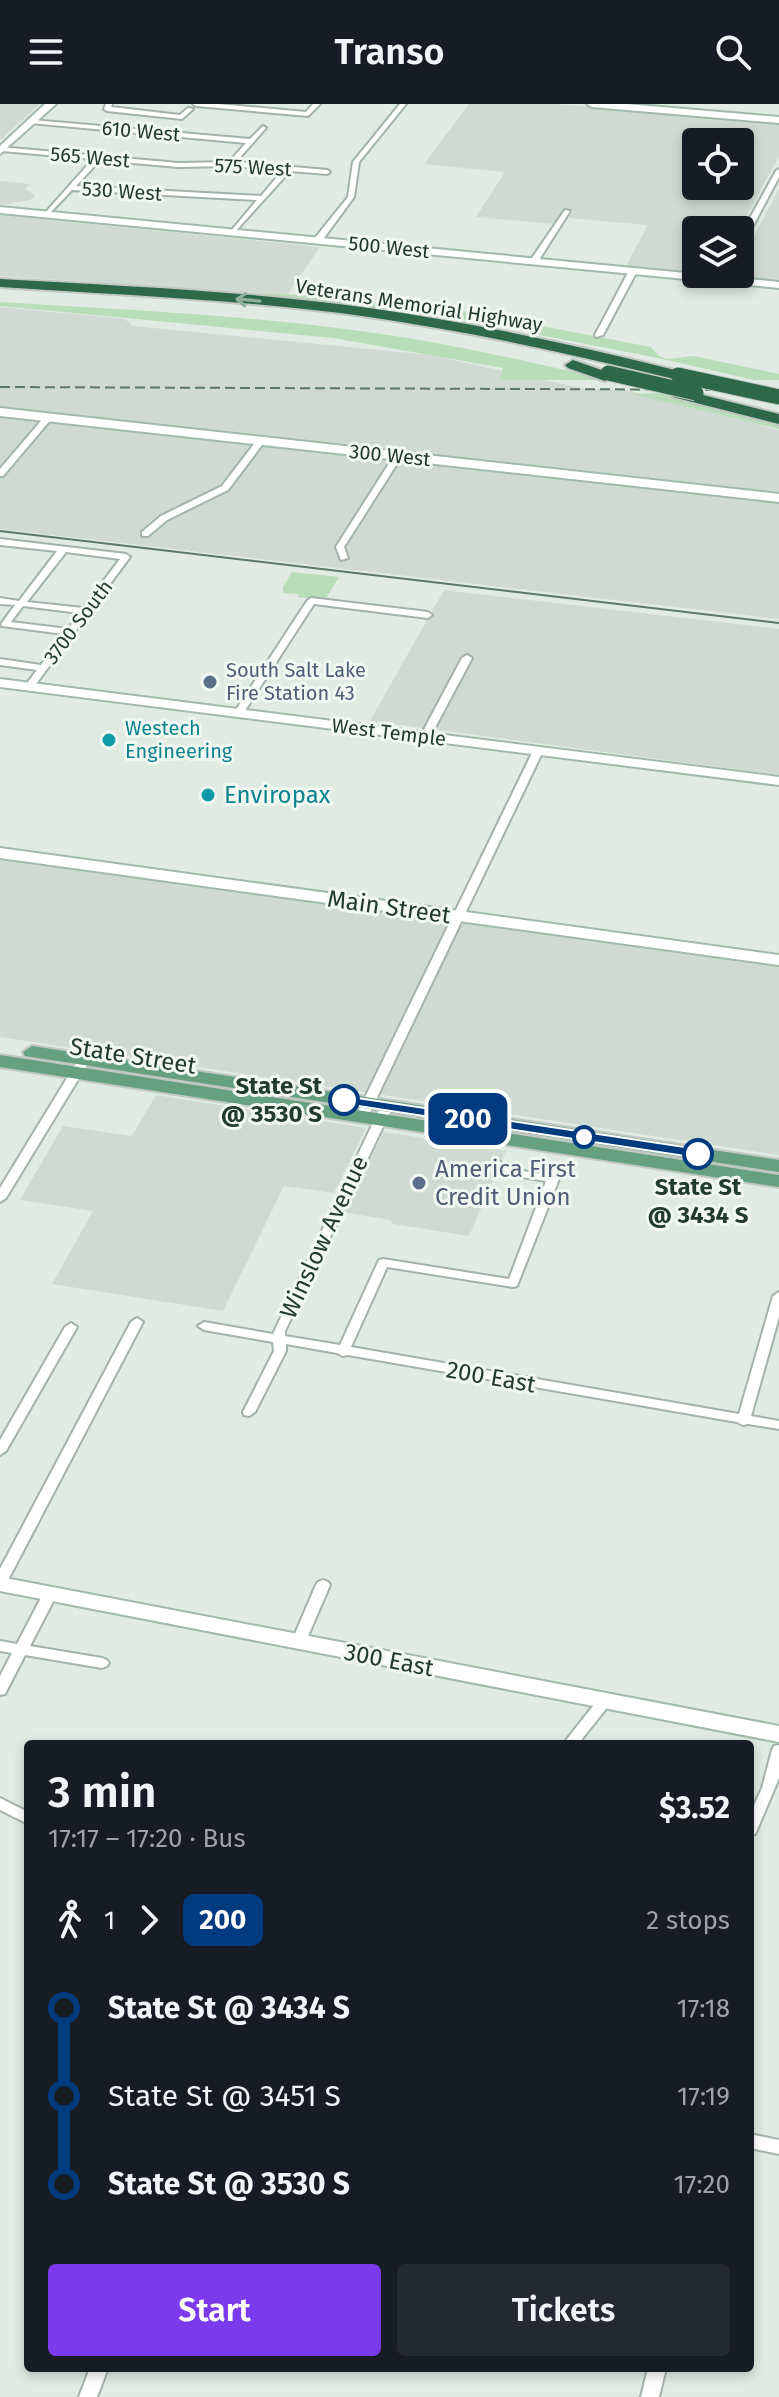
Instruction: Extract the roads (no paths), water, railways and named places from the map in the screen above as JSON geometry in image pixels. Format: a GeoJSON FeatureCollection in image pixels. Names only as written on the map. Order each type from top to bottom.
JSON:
{"type":"FeatureCollection","features":[{"type":"Feature","properties":{"kind":"highway","name":"Veterans Memorial Highway"},"geometry":{"type":"LineString","coordinates":[[0,283],[321,307],[450,326],[601,356],[779,397]]}},
{"type":"Feature","properties":{"kind":"highway","name":"Veterans Memorial Highway"},"geometry":{"type":"LineString","coordinates":[[0,296],[312,320],[443,339],[573,365],[607,375]]}},
{"type":"Feature","properties":{"kind":"highway"},"geometry":{"type":"LineString","coordinates":[[684,374],[779,390]]}},
{"type":"Feature","properties":{"kind":"highway"},"geometry":{"type":"LineString","coordinates":[[607,375],[779,410]]}},
{"type":"Feature","properties":{"kind":"highway"},"geometry":{"type":"LineString","coordinates":[[607,375],[779,419]]}},
{"type":"Feature","properties":{"kind":"main road","name":"State Street"},"geometry":{"type":"LineString","coordinates":[[0,1048],[80,1067]]}},
{"type":"Feature","properties":{"kind":"main road","name":"State Street"},"geometry":{"type":"LineString","coordinates":[[0,1061],[80,1067],[374,1112],[779,1181]]}},
{"type":"Feature","properties":{"kind":"main road","name":"State Street"},"geometry":{"type":"LineString","coordinates":[[374,1112],[779,1166]]}},
{"type":"Feature","properties":{"kind":"street"},"geometry":{"type":"LineString","coordinates":[[1,150],[51,104]]}},
{"type":"Feature","properties":{"kind":"street"},"geometry":{"type":"LineString","coordinates":[[109,104],[107,109],[178,117],[193,106],[308,114],[317,104]]}},
{"type":"Feature","properties":{"kind":"street"},"geometry":{"type":"LineString","coordinates":[[318,240],[351,197],[356,162],[403,104]]}},
{"type":"Feature","properties":{"kind":"street"},"geometry":{"type":"LineString","coordinates":[[592,104],[779,120]]}},
{"type":"Feature","properties":{"kind":"street","name":"610 West"},"geometry":{"type":"LineString","coordinates":[[32,122],[251,141]]}},
{"type":"Feature","properties":{"kind":"street"},"geometry":{"type":"LineString","coordinates":[[231,164],[263,128]]}},
{"type":"Feature","properties":{"kind":"street","name":"565 West"},"geometry":{"type":"LineString","coordinates":[[1,150],[178,165]]}},
{"type":"Feature","properties":{"kind":"street"},"geometry":{"type":"LineString","coordinates":[[47,214],[98,158]]}},
{"type":"Feature","properties":{"kind":"street","name":"575 West"},"geometry":{"type":"LineString","coordinates":[[178,165],[231,164],[327,172]]}},
{"type":"Feature","properties":{"kind":"street"},"geometry":{"type":"LineString","coordinates":[[233,232],[288,169]]}},
{"type":"Feature","properties":{"kind":"street"},"geometry":{"type":"LineString","coordinates":[[754,217],[779,171]]}},
{"type":"Feature","properties":{"kind":"street","name":"530 West"},"geometry":{"type":"LineString","coordinates":[[69,188],[263,198]]}},
{"type":"Feature","properties":{"kind":"street","name":"500 West"},"geometry":{"type":"LineString","coordinates":[[0,210],[682,274]]}},
{"type":"Feature","properties":{"kind":"street"},"geometry":{"type":"LineString","coordinates":[[534,261],[567,211]]}},
{"type":"Feature","properties":{"kind":"street"},"geometry":{"type":"LineString","coordinates":[[599,335],[633,271]]}},
{"type":"Feature","properties":{"kind":"street","name":"500 West"},"geometry":{"type":"LineString","coordinates":[[754,281],[779,285]]}},
{"type":"Feature","properties":{"kind":"street","name":"300 West"},"geometry":{"type":"LineString","coordinates":[[0,412],[779,498]]}},
{"type":"Feature","properties":{"kind":"street"},"geometry":{"type":"LineString","coordinates":[[0,474],[49,417]]}},
{"type":"Feature","properties":{"kind":"street"},"geometry":{"type":"LineString","coordinates":[[145,534],[164,518],[218,495],[233,481],[261,441]]}},
{"type":"Feature","properties":{"kind":"street"},"geometry":{"type":"LineString","coordinates":[[344,558],[340,547],[398,456]]}},
{"type":"Feature","properties":{"kind":"street"},"geometry":{"type":"LineString","coordinates":[[0,542],[63,550]]}},
{"type":"Feature","properties":{"kind":"street"},"geometry":{"type":"LineString","coordinates":[[63,550],[5,624],[70,632]]}},
{"type":"Feature","properties":{"kind":"street","name":"3700 South"},"geometry":{"type":"LineString","coordinates":[[30,686],[126,557],[63,550]]}},
{"type":"Feature","properties":{"kind":"street"},"geometry":{"type":"LineString","coordinates":[[0,601],[86,611]]}},
{"type":"Feature","properties":{"kind":"street"},"geometry":{"type":"LineString","coordinates":[[239,713],[311,601],[428,615]]}},
{"type":"Feature","properties":{"kind":"street"},"geometry":{"type":"LineString","coordinates":[[425,737],[467,658]]}},
{"type":"Feature","properties":{"kind":"street"},"geometry":{"type":"LineString","coordinates":[[0,662],[43,668]]}},
{"type":"Feature","properties":{"kind":"street","name":"West Temple"},"geometry":{"type":"LineString","coordinates":[[0,683],[779,781]]}},
{"type":"Feature","properties":{"kind":"street","name":"Winslow Avenue"},"geometry":{"type":"LineString","coordinates":[[249,1412],[280,1351],[278,1339],[459,916],[538,751]]}},
{"type":"Feature","properties":{"kind":"street","name":"Main Street"},"geometry":{"type":"LineString","coordinates":[[0,853],[779,960]]}},
{"type":"Feature","properties":{"kind":"street"},"geometry":{"type":"LineString","coordinates":[[0,1198],[80,1067]]}},
{"type":"Feature","properties":{"kind":"street"},"geometry":{"type":"LineString","coordinates":[[343,1352],[383,1263],[513,1283],[553,1179],[514,1173],[496,1163]]}},
{"type":"Feature","properties":{"kind":"street"},"geometry":{"type":"LineString","coordinates":[[743,1421],[779,1296]]}},
{"type":"Feature","properties":{"kind":"street"},"geometry":{"type":"LineString","coordinates":[[0,1583],[137,1322]]}},
{"type":"Feature","properties":{"kind":"street","name":"200 East"},"geometry":{"type":"LineString","coordinates":[[204,1326],[779,1425]]}},
{"type":"Feature","properties":{"kind":"street"},"geometry":{"type":"LineString","coordinates":[[0,1451],[71,1327]]}},
{"type":"Feature","properties":{"kind":"street","name":"300 East"},"geometry":{"type":"LineString","coordinates":[[0,1583],[779,1734]]}},
{"type":"Feature","properties":{"kind":"street"},"geometry":{"type":"LineString","coordinates":[[298,1643],[323,1585]]}},
{"type":"Feature","properties":{"kind":"street"},"geometry":{"type":"LineString","coordinates":[[0,1690],[50,1594]]}},
{"type":"Feature","properties":{"kind":"street"},"geometry":{"type":"LineString","coordinates":[[0,1646],[102,1663]]}},
{"type":"Feature","properties":{"kind":"street"},"geometry":{"type":"LineString","coordinates":[[573,1740],[606,1700]]}},
{"type":"Feature","properties":{"kind":"street"},"geometry":{"type":"LineString","coordinates":[[754,1821],[769,1788],[779,1750]]}},
{"type":"Feature","properties":{"kind":"street"},"geometry":{"type":"LineString","coordinates":[[0,1803],[24,1817]]}},
{"type":"Feature","properties":{"kind":"street"},"geometry":{"type":"LineString","coordinates":[[754,2142],[779,2147]]}},
{"type":"Feature","properties":{"kind":"street"},"geometry":{"type":"LineString","coordinates":[[88,2397],[97,2372]]}},
{"type":"Feature","properties":{"kind":"street"},"geometry":{"type":"LineString","coordinates":[[650,2397],[656,2372]]}},
{"type":"Feature","properties":{"kind":"tram line"},"geometry":{"type":"LineString","coordinates":[[0,531],[779,623]]}},
{"type":"Feature","properties":{"kind":"railway"},"geometry":{"type":"LineString","coordinates":[[0,387],[779,390]]}},
{"type":"Feature","properties":{"kind":"place","name":"South Salt Lake Fire Station 43"},"geometry":{"type":"Point","coordinates":[210,682]}},
{"type":"Feature","properties":{"kind":"place","name":"Westech Engineering"},"geometry":{"type":"Point","coordinates":[109,740]}},
{"type":"Feature","properties":{"kind":"place","name":"Enviropax"},"geometry":{"type":"Point","coordinates":[208,795]}},
{"type":"Feature","properties":{"kind":"place","name":"State St @ 3530 S"},"geometry":{"type":"Point","coordinates":[344,1100]}},
{"type":"Feature","properties":{"kind":"place","name":"State St @ 3434 S"},"geometry":{"type":"Point","coordinates":[698,1154]}},
{"type":"Feature","properties":{"kind":"place","name":"America First Credit Union"},"geometry":{"type":"Point","coordinates":[419,1183]}}]}
